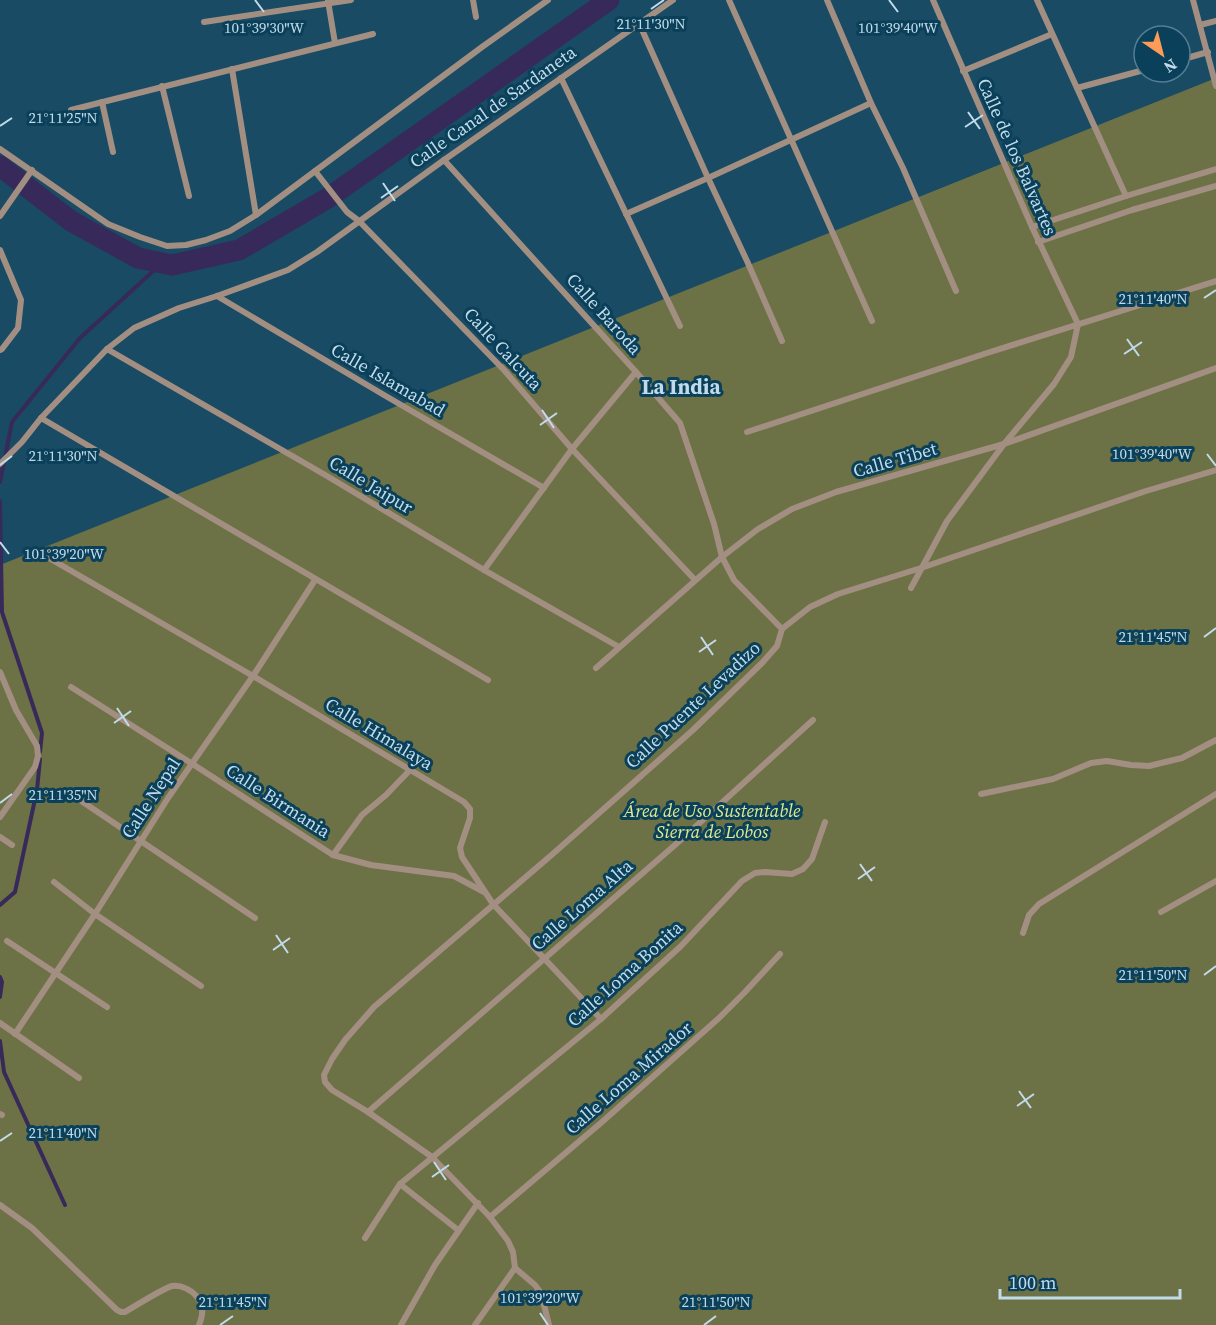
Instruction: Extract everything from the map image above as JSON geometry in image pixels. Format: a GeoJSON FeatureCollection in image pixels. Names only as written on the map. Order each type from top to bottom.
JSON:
{"type":"FeatureCollection","features":[{"type":"Feature","properties":{"kind":"street"},"geometry":{"type":"LineString","coordinates":[[204,22],[351,0]]}},
{"type":"Feature","properties":{"kind":"street"},"geometry":{"type":"LineString","coordinates":[[473,0],[476,17]]}},
{"type":"Feature","properties":{"kind":"street"},"geometry":{"type":"LineString","coordinates":[[0,148],[108,224],[167,246],[186,245],[206,240],[230,231],[256,214],[548,0]]}},
{"type":"Feature","properties":{"kind":"street","name":"Calle Canal de Sardaneta"},"geometry":{"type":"LineString","coordinates":[[0,464],[107,349],[134,328],[179,308],[288,270],[317,252],[673,0]]}},
{"type":"Feature","properties":{"kind":"street"},"geometry":{"type":"LineString","coordinates":[[729,0],[872,321]]}},
{"type":"Feature","properties":{"kind":"street"},"geometry":{"type":"LineString","coordinates":[[827,0],[956,291]]}},
{"type":"Feature","properties":{"kind":"street","name":"Calle de los Balvartes"},"geometry":{"type":"LineString","coordinates":[[933,0],[1038,242],[1078,324]]}},
{"type":"Feature","properties":{"kind":"street"},"geometry":{"type":"LineString","coordinates":[[1037,0],[1126,196]]}},
{"type":"Feature","properties":{"kind":"street"},"geometry":{"type":"LineString","coordinates":[[1193,0],[1216,86]]}},
{"type":"Feature","properties":{"kind":"street"},"geometry":{"type":"LineString","coordinates":[[328,2],[335,43]]}},
{"type":"Feature","properties":{"kind":"street"},"geometry":{"type":"LineString","coordinates":[[1200,25],[1216,21]]}},
{"type":"Feature","properties":{"kind":"street"},"geometry":{"type":"LineString","coordinates":[[639,23],[782,341]]}},
{"type":"Feature","properties":{"kind":"street"},"geometry":{"type":"LineString","coordinates":[[71,110],[373,33]]}},
{"type":"Feature","properties":{"kind":"street"},"geometry":{"type":"LineString","coordinates":[[963,71],[1052,34]]}},
{"type":"Feature","properties":{"kind":"street"},"geometry":{"type":"LineString","coordinates":[[1192,57],[1208,52]]}},
{"type":"Feature","properties":{"kind":"street"},"geometry":{"type":"LineString","coordinates":[[232,69],[256,214]]}},
{"type":"Feature","properties":{"kind":"street"},"geometry":{"type":"LineString","coordinates":[[1077,88],[1132,73]]}},
{"type":"Feature","properties":{"kind":"street"},"geometry":{"type":"LineString","coordinates":[[561,78],[680,326]]}},
{"type":"Feature","properties":{"kind":"street"},"geometry":{"type":"LineString","coordinates":[[162,86],[189,196]]}},
{"type":"Feature","properties":{"kind":"street"},"geometry":{"type":"LineString","coordinates":[[102,102],[112,152]]}},
{"type":"Feature","properties":{"kind":"street"},"geometry":{"type":"LineString","coordinates":[[626,214],[871,103]]}},
{"type":"Feature","properties":{"kind":"street","name":"Calle Baroda"},"geometry":{"type":"LineString","coordinates":[[444,160],[680,423],[714,524],[722,557],[734,580],[782,628]]}},
{"type":"Feature","properties":{"kind":"street"},"geometry":{"type":"LineString","coordinates":[[1032,227],[1216,169]]}},
{"type":"Feature","properties":{"kind":"street"},"geometry":{"type":"LineString","coordinates":[[2,214],[32,170]]}},
{"type":"Feature","properties":{"kind":"street","name":"Calle Calcuta"},"geometry":{"type":"LineString","coordinates":[[315,171],[347,212],[359,221],[504,370],[572,449],[694,580]]}},
{"type":"Feature","properties":{"kind":"street"},"geometry":{"type":"LineString","coordinates":[[1038,242],[1132,210],[1216,186]]}},
{"type":"Feature","properties":{"kind":"street"},"geometry":{"type":"LineString","coordinates":[[0,250],[21,300],[18,328],[0,350]]}},
{"type":"Feature","properties":{"kind":"street"},"geometry":{"type":"LineString","coordinates":[[747,432],[1216,281]]}},
{"type":"Feature","properties":{"kind":"street","name":"Calle Islamabad"},"geometry":{"type":"LineString","coordinates":[[217,296],[544,488]]}},
{"type":"Feature","properties":{"kind":"street"},"geometry":{"type":"LineString","coordinates":[[911,588],[947,521],[1004,444],[1054,384],[1071,357],[1078,324]]}},
{"type":"Feature","properties":{"kind":"street","name":"Calle Jaipur"},"geometry":{"type":"LineString","coordinates":[[107,349],[619,647]]}},
{"type":"Feature","properties":{"kind":"street","name":"Calle Tibet"},"geometry":{"type":"LineString","coordinates":[[596,668],[722,557],[758,528],[792,508],[836,492],[1004,444],[1216,368]]}},
{"type":"Feature","properties":{"kind":"street"},"geometry":{"type":"LineString","coordinates":[[484,570],[572,449],[636,372]]}},
{"type":"Feature","properties":{"kind":"street"},"geometry":{"type":"LineString","coordinates":[[41,418],[488,680]]}},
{"type":"Feature","properties":{"kind":"street","name":"Calle Puente Levadizo"},"geometry":{"type":"LineString","coordinates":[[368,1112],[332,1090],[325,1082],[324,1075],[345,1041],[374,1007],[693,730],[777,646],[782,628],[810,607],[838,594],[1216,470]]}},
{"type":"Feature","properties":{"kind":"street","name":"Calle Himalaya"},"geometry":{"type":"LineString","coordinates":[[42,554],[464,802],[470,809],[470,818],[460,848],[462,857],[493,904],[601,1019]]}},
{"type":"Feature","properties":{"kind":"street","name":"Calle Nepal"},"geometry":{"type":"LineString","coordinates":[[15,1034],[191,763],[253,676],[315,580]]}},
{"type":"Feature","properties":{"kind":"street"},"geometry":{"type":"LineString","coordinates":[[0,672],[16,710],[37,746],[38,756],[35,766],[0,817]]}},
{"type":"Feature","properties":{"kind":"street","name":"Calle Birmania"},"geometry":{"type":"LineString","coordinates":[[71,687],[333,855],[371,866],[454,876],[487,893]]}},
{"type":"Feature","properties":{"kind":"street","name":"Calle Loma Alta"},"geometry":{"type":"LineString","coordinates":[[368,1112],[683,838],[813,720]]}},
{"type":"Feature","properties":{"kind":"street"},"geometry":{"type":"LineString","coordinates":[[981,794],[1053,779],[1091,763],[1107,761],[1149,766],[1182,758],[1216,740]]}},
{"type":"Feature","properties":{"kind":"street"},"geometry":{"type":"LineString","coordinates":[[333,855],[362,815],[386,795],[410,770]]}},
{"type":"Feature","properties":{"kind":"street"},"geometry":{"type":"LineString","coordinates":[[68,792],[255,918]]}},
{"type":"Feature","properties":{"kind":"street"},"geometry":{"type":"LineString","coordinates":[[1023,933],[1029,915],[1039,904],[1216,794]]}},
{"type":"Feature","properties":{"kind":"street","name":"Calle Loma Bonita"},"geometry":{"type":"LineString","coordinates":[[365,1238],[400,1184],[601,1019],[681,946],[742,881],[755,873],[792,874],[803,870],[812,859],[825,822]]}},
{"type":"Feature","properties":{"kind":"street"},"geometry":{"type":"LineString","coordinates":[[0,837],[12,845]]}},
{"type":"Feature","properties":{"kind":"street"},"geometry":{"type":"LineString","coordinates":[[1161,912],[1216,881]]}},
{"type":"Feature","properties":{"kind":"street"},"geometry":{"type":"LineString","coordinates":[[54,882],[95,914],[201,986]]}},
{"type":"Feature","properties":{"kind":"street"},"geometry":{"type":"LineString","coordinates":[[7,941],[107,1007]]}},
{"type":"Feature","properties":{"kind":"street","name":"Calle Loma Mirador"},"geometry":{"type":"LineString","coordinates":[[490,1217],[719,1018],[780,954]]}},
{"type":"Feature","properties":{"kind":"street"},"geometry":{"type":"LineString","coordinates":[[0,1023],[79,1078]]}},
{"type":"Feature","properties":{"kind":"street"},"geometry":{"type":"LineString","coordinates":[[368,1112],[432,1156],[478,1203],[508,1242],[513,1252],[515,1268],[475,1325]]}},
{"type":"Feature","properties":{"kind":"street"},"geometry":{"type":"LineString","coordinates":[[400,1184],[458,1230]]}},
{"type":"Feature","properties":{"kind":"street"},"geometry":{"type":"LineString","coordinates":[[401,1325],[435,1265],[478,1203]]}},
{"type":"Feature","properties":{"kind":"street"},"geometry":{"type":"LineString","coordinates":[[0,1205],[32,1228],[117,1310],[125,1312],[171,1286],[185,1287],[195,1294],[202,1304],[199,1325]]}},
{"type":"Feature","properties":{"kind":"street"},"geometry":{"type":"LineString","coordinates":[[515,1268],[541,1293],[549,1325]]}},
{"type":"Feature","properties":{"kind":"green space","name":"Área de Uso Sustentable Sierra de Lobos"},"geometry":{"type":"Polygon","coordinates":[[[1216,78],[1216,1325],[0,1325],[0,565],[1216,78]]]}},
{"type":"Feature","properties":{"kind":"waterway"},"geometry":{"type":"LineString","coordinates":[[0,166],[71,221],[138,258],[172,265],[239,250],[328,198],[609,0]]}},
{"type":"Feature","properties":{"kind":"waterway"},"geometry":{"type":"LineString","coordinates":[[0,482],[12,422],[80,338],[162,263]]}},
{"type":"Feature","properties":{"kind":"waterway"},"geometry":{"type":"LineString","coordinates":[[0,501],[2,612],[42,733],[40,752]]}},
{"type":"Feature","properties":{"kind":"waterway"},"geometry":{"type":"LineString","coordinates":[[0,905],[15,892],[37,790],[40,759]]}},
{"type":"Feature","properties":{"kind":"waterway"},"geometry":{"type":"LineString","coordinates":[[0,977],[2,982],[0,997]]}},
{"type":"Feature","properties":{"kind":"waterway"},"geometry":{"type":"LineString","coordinates":[[0,1041],[4,1072],[65,1205]]}},
{"type":"Feature","properties":{"kind":"district","name":"La India"},"geometry":{"type":"Point","coordinates":[681,387]}}]}
